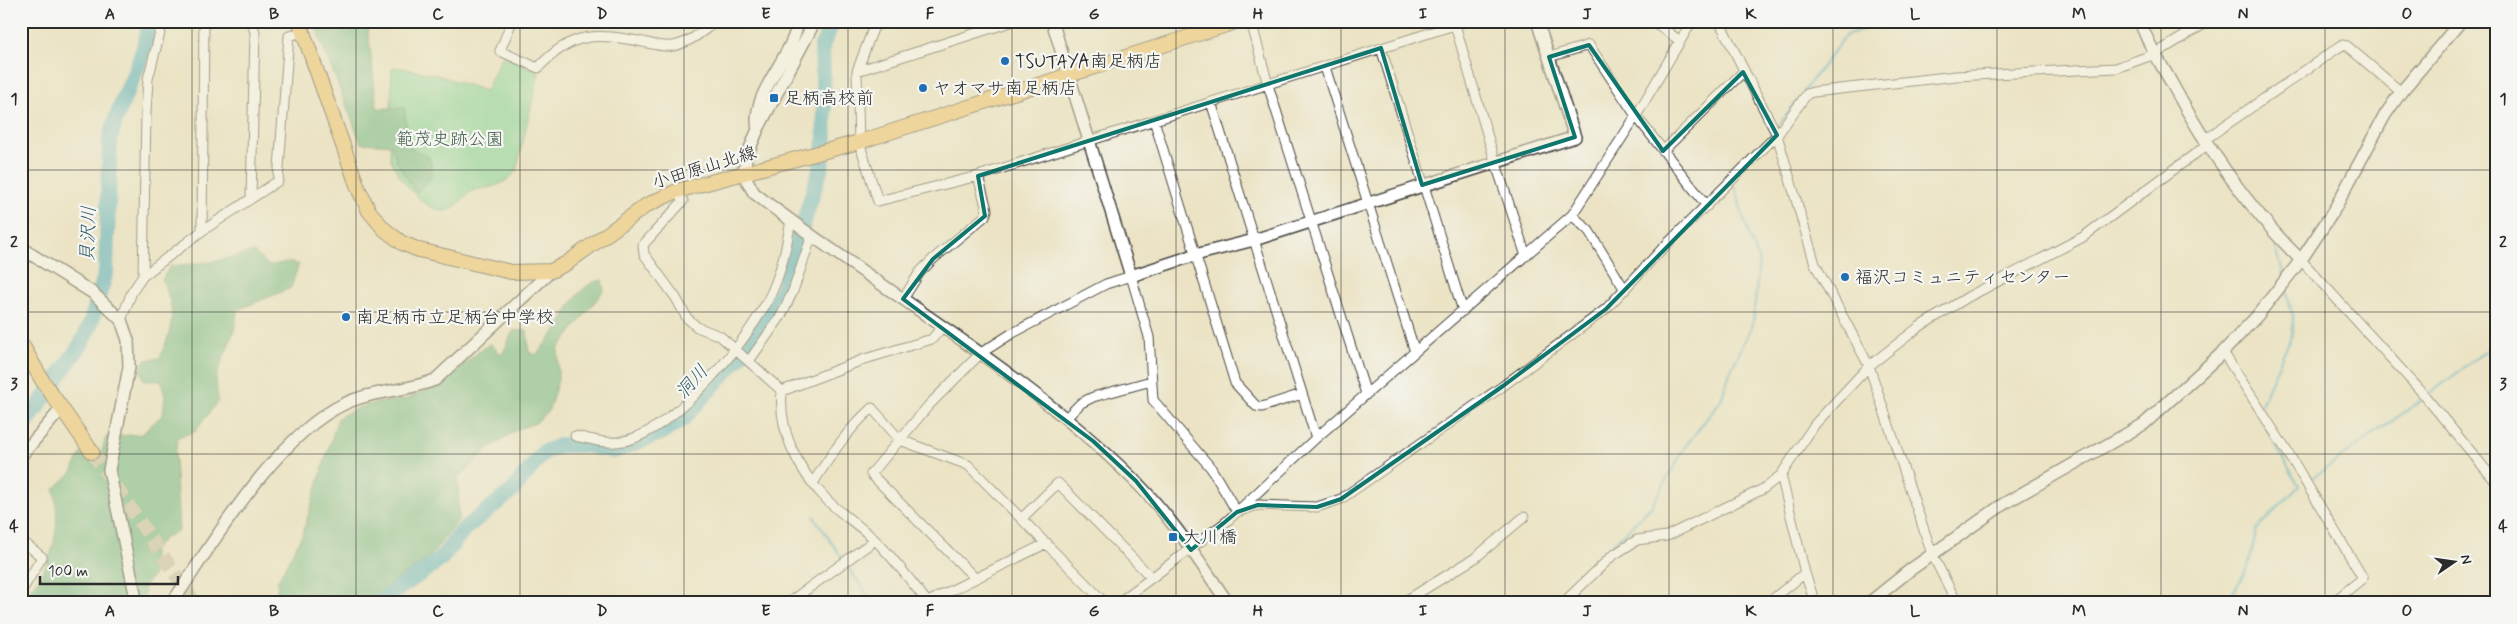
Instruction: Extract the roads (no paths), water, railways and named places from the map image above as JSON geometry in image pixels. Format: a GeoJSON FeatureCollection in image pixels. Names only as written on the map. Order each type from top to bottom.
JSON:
{"type":"FeatureCollection","features":[{"type":"Feature","properties":{"kind":"main road","name":"小田原山北線"},"geometry":{"type":"LineString","coordinates":[[301,27],[358,188],[369,211],[384,229],[402,243],[419,250],[511,272],[551,271],[567,263],[647,205],[677,191],[744,175],[858,142],[1239,21]]}},
{"type":"Feature","properties":{"kind":"main road"},"geometry":{"type":"LineString","coordinates":[[22,346],[42,380],[92,452]]}},
{"type":"Feature","properties":{"kind":"street"},"geometry":{"type":"LineString","coordinates":[[143,276],[148,79],[163,21]]}},
{"type":"Feature","properties":{"kind":"street"},"geometry":{"type":"LineString","coordinates":[[202,231],[204,21]]}},
{"type":"Feature","properties":{"kind":"street"},"geometry":{"type":"LineString","coordinates":[[251,198],[255,33],[252,21]]}},
{"type":"Feature","properties":{"kind":"street"},"geometry":{"type":"LineString","coordinates":[[512,21],[500,51],[538,68],[559,47],[576,39],[607,35],[672,46],[688,42],[716,21]]}},
{"type":"Feature","properties":{"kind":"street"},"geometry":{"type":"LineString","coordinates":[[758,129],[755,117],[761,100],[790,48],[798,21]]}},
{"type":"Feature","properties":{"kind":"street"},"geometry":{"type":"LineString","coordinates":[[815,21],[758,129],[746,158],[744,175],[754,194],[980,353],[1066,418],[1136,481],[1191,550],[1228,603]]}},
{"type":"Feature","properties":{"kind":"street"},"geometry":{"type":"LineString","coordinates":[[876,21],[857,71],[858,142],[878,201],[978,176],[1467,21]]}},
{"type":"Feature","properties":{"kind":"street"},"geometry":{"type":"LineString","coordinates":[[857,71],[996,24],[1014,21]]}},
{"type":"Feature","properties":{"kind":"street"},"geometry":{"type":"LineString","coordinates":[[1052,21],[1132,276],[1149,337],[1153,400],[1211,468],[1237,512]]}},
{"type":"Feature","properties":{"kind":"street"},"geometry":{"type":"LineString","coordinates":[[1251,21],[1268,85],[1310,222],[1366,394]]}},
{"type":"Feature","properties":{"kind":"street"},"geometry":{"type":"LineString","coordinates":[[975,578],[871,474],[929,405],[980,353],[1011,334],[1106,284],[1195,255],[1254,240],[1366,202],[1575,137],[1537,21]]}},
{"type":"Feature","properties":{"kind":"street"},"geometry":{"type":"LineString","coordinates":[[1653,21],[1680,41]]}},
{"type":"Feature","properties":{"kind":"street"},"geometry":{"type":"LineString","coordinates":[[1118,603],[1151,577],[1191,550],[1237,512],[1316,438],[1572,215],[1636,116],[1692,21]]}},
{"type":"Feature","properties":{"kind":"street"},"geometry":{"type":"LineString","coordinates":[[1719,21],[1743,72],[1777,135],[1815,264],[1869,366],[1932,554],[1957,603]]}},
{"type":"Feature","properties":{"kind":"street"},"geometry":{"type":"LineString","coordinates":[[2140,21],[2155,54],[2222,168],[2256,211],[2387,353],[2496,482]]}},
{"type":"Feature","properties":{"kind":"street"},"geometry":{"type":"LineString","coordinates":[[1237,512],[1258,505],[1317,507],[1341,500],[1580,330],[1606,309],[1777,135],[1807,94],[1956,76],[2116,68],[2155,54],[2209,21]]}},
{"type":"Feature","properties":{"kind":"street"},"geometry":{"type":"LineString","coordinates":[[1869,603],[1932,554],[2024,492],[2144,424],[2223,352],[2256,316],[2300,260],[2333,212],[2385,115],[2401,92],[2461,21]]}},
{"type":"Feature","properties":{"kind":"street"},"geometry":{"type":"LineString","coordinates":[[1455,25],[1495,161],[1526,256]]}},
{"type":"Feature","properties":{"kind":"street"},"geometry":{"type":"LineString","coordinates":[[121,320],[132,292],[143,276],[202,231],[278,181],[289,36],[301,27]]}},
{"type":"Feature","properties":{"kind":"street"},"geometry":{"type":"LineString","coordinates":[[1549,58],[1589,45],[1636,116],[1707,206]]}},
{"type":"Feature","properties":{"kind":"street"},"geometry":{"type":"LineString","coordinates":[[1563,603],[1612,556],[1637,540],[1667,536],[1763,489],[1781,475],[1815,424],[1869,366],[1919,327],[1968,297],[2082,237],[2206,142],[2342,45],[2347,46],[2401,92]]}},
{"type":"Feature","properties":{"kind":"street"},"geometry":{"type":"LineString","coordinates":[[1382,48],[1422,185],[1463,311]]}},
{"type":"Feature","properties":{"kind":"street"},"geometry":{"type":"LineString","coordinates":[[1325,67],[1414,352]]}},
{"type":"Feature","properties":{"kind":"street"},"geometry":{"type":"LineString","coordinates":[[1664,151],[1743,72]]}},
{"type":"Feature","properties":{"kind":"street"},"geometry":{"type":"LineString","coordinates":[[1211,102],[1316,438]]}},
{"type":"Feature","properties":{"kind":"street"},"geometry":{"type":"LineString","coordinates":[[1154,120],[1235,383],[1256,406],[1262,407],[1302,394]]}},
{"type":"Feature","properties":{"kind":"street"},"geometry":{"type":"LineString","coordinates":[[903,299],[920,272],[985,216],[987,210],[978,176]]}},
{"type":"Feature","properties":{"kind":"street"},"geometry":{"type":"LineString","coordinates":[[677,191],[682,201],[644,246],[644,254],[676,298],[687,318],[697,326],[720,336],[782,391],[782,417],[786,436],[791,449],[813,483],[827,500],[875,540],[928,602],[1047,543]]}},
{"type":"Feature","properties":{"kind":"street"},"geometry":{"type":"LineString","coordinates":[[1572,215],[1589,231],[1624,290]]}},
{"type":"Feature","properties":{"kind":"street"},"geometry":{"type":"LineString","coordinates":[[575,436],[609,442],[622,442],[664,422],[696,393],[752,325],[774,288],[784,260],[792,221]]}},
{"type":"Feature","properties":{"kind":"street"},"geometry":{"type":"LineString","coordinates":[[749,361],[785,308],[793,291],[812,235]]}},
{"type":"Feature","properties":{"kind":"street"},"geometry":{"type":"LineString","coordinates":[[21,248],[93,292],[121,320],[128,340],[129,367],[109,470],[137,603]]}},
{"type":"Feature","properties":{"kind":"street"},"geometry":{"type":"LineString","coordinates":[[172,603],[260,479],[307,427],[324,415],[365,395],[423,385],[435,380],[551,271]]}},
{"type":"Feature","properties":{"kind":"street"},"geometry":{"type":"LineString","coordinates":[[782,391],[865,359],[932,339],[942,328]]}},
{"type":"Feature","properties":{"kind":"street"},"geometry":{"type":"LineString","coordinates":[[2223,352],[2290,456],[2363,578],[2332,603]]}},
{"type":"Feature","properties":{"kind":"street"},"geometry":{"type":"LineString","coordinates":[[1066,418],[1081,403],[1093,397],[1151,381]]}},
{"type":"Feature","properties":{"kind":"street"},"geometry":{"type":"LineString","coordinates":[[21,456],[62,408]]}},
{"type":"Feature","properties":{"kind":"street"},"geometry":{"type":"LineString","coordinates":[[813,483],[839,442],[855,423],[872,408],[900,440],[968,465],[1105,603]]}},
{"type":"Feature","properties":{"kind":"street"},"geometry":{"type":"LineString","coordinates":[[1781,475],[1804,573],[1815,603]]}},
{"type":"Feature","properties":{"kind":"street"},"geometry":{"type":"LineString","coordinates":[[1022,518],[1058,483],[1151,577]]}},
{"type":"Feature","properties":{"kind":"street"},"geometry":{"type":"LineString","coordinates":[[1402,603],[1475,558],[1524,517]]}},
{"type":"Feature","properties":{"kind":"street"},"geometry":{"type":"LineString","coordinates":[[21,540],[42,557],[21,592]]}},
{"type":"Feature","properties":{"kind":"street"},"geometry":{"type":"LineString","coordinates":[[788,603],[875,540]]}},
{"type":"Feature","properties":{"kind":"street"},"geometry":{"type":"LineString","coordinates":[[1768,603],[1804,573]]}},
{"type":"Feature","properties":{"kind":"waterway","name":"貝沢川"},"geometry":{"type":"LineString","coordinates":[[21,431],[81,344],[90,325],[106,272],[110,139],[119,109],[147,37],[149,21]]}},
{"type":"Feature","properties":{"kind":"waterway","name":"洞川"},"geometry":{"type":"LineString","coordinates":[[378,603],[440,560],[464,529],[512,491],[544,452],[562,445],[583,445],[614,451],[663,432],[683,419],[751,344],[783,289],[821,167],[825,140],[822,46],[833,21]]}},
{"type":"Feature","properties":{"kind":"waterway"},"geometry":{"type":"LineString","coordinates":[[1803,92],[1846,35],[1888,21]]}},
{"type":"Feature","properties":{"kind":"waterway"},"geometry":{"type":"LineString","coordinates":[[1778,126],[1797,101]]}},
{"type":"Feature","properties":{"kind":"waterway"},"geometry":{"type":"LineString","coordinates":[[1553,603],[1651,507],[1685,447],[1721,400],[1730,372],[1753,324],[1759,261],[1743,217],[1736,188]]}},
{"type":"Feature","properties":{"kind":"waterway"},"geometry":{"type":"LineString","coordinates":[[2276,248],[2284,276]]}},
{"type":"Feature","properties":{"kind":"waterway"},"geometry":{"type":"LineString","coordinates":[[2261,405],[2293,332],[2293,317],[2285,286]]}},
{"type":"Feature","properties":{"kind":"waterway"},"geometry":{"type":"LineString","coordinates":[[2428,395],[2496,343]]}},
{"type":"Feature","properties":{"kind":"waterway"},"geometry":{"type":"LineString","coordinates":[[2308,481],[2423,399]]}},
{"type":"Feature","properties":{"kind":"waterway"},"geometry":{"type":"LineString","coordinates":[[2227,603],[2248,567],[2257,529],[2299,486],[2257,412],[2258,410]]}},
{"type":"Feature","properties":{"kind":"waterway"},"geometry":{"type":"LineString","coordinates":[[814,517],[843,559]]}},
{"type":"Feature","properties":{"kind":"waterway"},"geometry":{"type":"LineString","coordinates":[[846,564],[873,603]]}},
{"type":"Feature","properties":{"kind":"tunnel"},"geometry":{"type":"LineString","coordinates":[[92,452],[195,603]]}},
{"type":"Feature","properties":{"kind":"place","name":"TSUTAYA南足柄店"},"geometry":{"type":"Point","coordinates":[1005,61]}},
{"type":"Feature","properties":{"kind":"place","name":"ヤオマサ南足柄店"},"geometry":{"type":"Point","coordinates":[923,88]}},
{"type":"Feature","properties":{"kind":"place","name":"足柄高校前"},"geometry":{"type":"Point","coordinates":[774,98]}},
{"type":"Feature","properties":{"kind":"place","name":"福沢コミュニティセンター"},"geometry":{"type":"Point","coordinates":[1845,277]}},
{"type":"Feature","properties":{"kind":"place","name":"南足柄市立足柄台中学校"},"geometry":{"type":"Point","coordinates":[346,317]}},
{"type":"Feature","properties":{"kind":"place","name":"大川橋"},"geometry":{"type":"Point","coordinates":[1173,537]}},
{"type":"Feature","properties":{"kind":"park label","name":"範茂史跡公園"},"geometry":{"type":"Point","coordinates":[450,139]}}]}
